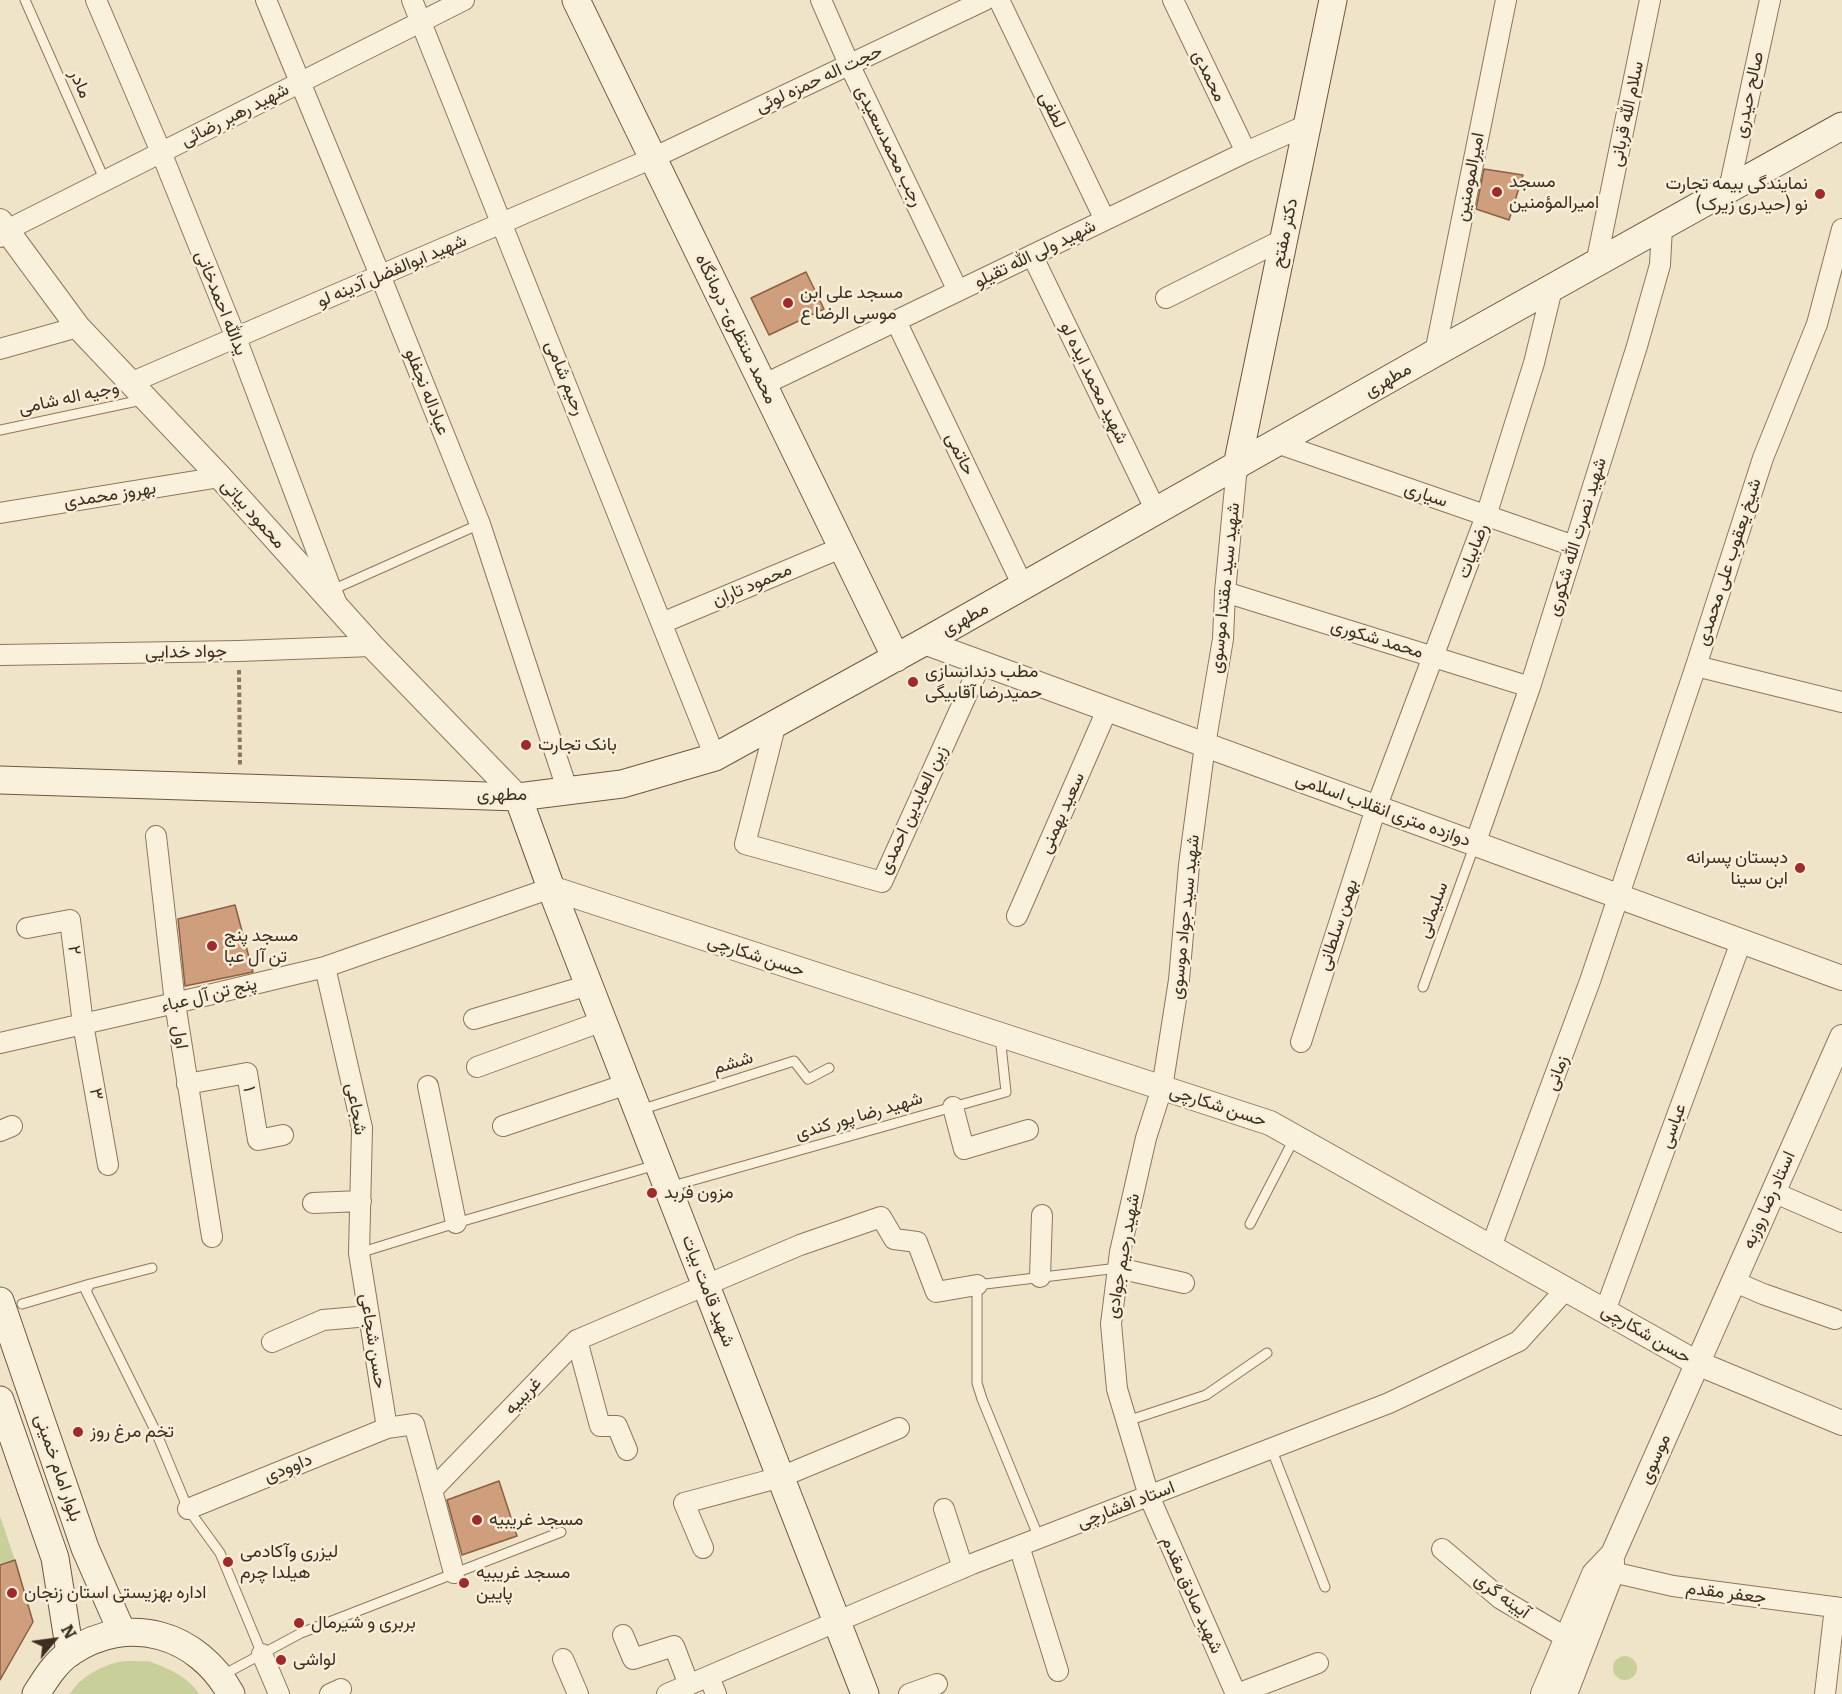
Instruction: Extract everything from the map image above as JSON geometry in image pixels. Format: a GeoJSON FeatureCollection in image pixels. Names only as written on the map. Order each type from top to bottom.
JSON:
{"type":"FeatureCollection","features":[{"type":"Feature","properties":{"kind":"main road","name":"محمد منتظری- درمانگاه"},"geometry":{"type":"LineString","coordinates":[[576,0],[896,657]]}},
{"type":"Feature","properties":{"kind":"main road","name":"دکتر مفتح"},"geometry":{"type":"LineString","coordinates":[[1237,466],[1333,0]]}},
{"type":"Feature","properties":{"kind":"main road","name":"مطهری"},"geometry":{"type":"LineString","coordinates":[[0,780],[519,797],[622,784],[716,757],[1842,126]]}},
{"type":"Feature","properties":{"kind":"main road","name":"شهید قامت بیات"},"geometry":{"type":"LineString","coordinates":[[519,797],[551,888],[865,1694]]}},
{"type":"Feature","properties":{"kind":"main road","name":"بلوار امام خمینی"},"geometry":{"type":"LineString","coordinates":[[11,1302],[85,1548],[122,1632]]}},
{"type":"Feature","properties":{"kind":"main road","name":"بلوار امام خمینی"},"geometry":{"type":"LineString","coordinates":[[0,1400],[55,1558],[70,1653]]}},
{"type":"Feature","properties":{"kind":"main road"},"geometry":{"type":"LineString","coordinates":[[36,1694],[49,1672],[70,1653],[94,1639],[122,1632],[150,1633],[178,1641],[202,1656],[226,1685]]}},
{"type":"Feature","properties":{"kind":"street","name":"یدالله احمدخانی"},"geometry":{"type":"LineString","coordinates":[[96,0],[161,152],[236,338],[335,599]]}},
{"type":"Feature","properties":{"kind":"street","name":"عباداله نجفلو"},"geometry":{"type":"LineString","coordinates":[[266,0],[381,275],[480,525],[568,792]]}},
{"type":"Feature","properties":{"kind":"street","name":"رحیم شامی"},"geometry":{"type":"LineString","coordinates":[[412,0],[716,757]]}},
{"type":"Feature","properties":{"kind":"street","name":"شهید رهبر رضائی"},"geometry":{"type":"LineString","coordinates":[[2,229],[105,181],[464,0]]}},
{"type":"Feature","properties":{"kind":"street","name":"رجب محمدسعیدی"},"geometry":{"type":"LineString","coordinates":[[821,0],[849,64],[958,291]]}},
{"type":"Feature","properties":{"kind":"street","name":"حجت اله حمزه لوئی"},"geometry":{"type":"LineString","coordinates":[[653,158],[984,0]]}},
{"type":"Feature","properties":{"kind":"street","name":"لطفی"},"geometry":{"type":"LineString","coordinates":[[999,0],[1105,220]]}},
{"type":"Feature","properties":{"kind":"street","name":"محمدی"},"geometry":{"type":"LineString","coordinates":[[1173,0],[1246,152]]}},
{"type":"Feature","properties":{"kind":"street","name":"امیرالمومنین"},"geometry":{"type":"LineString","coordinates":[[1435,353],[1506,0]]}},
{"type":"Feature","properties":{"kind":"street","name":"سلام الله قربانی"},"geometry":{"type":"LineString","coordinates":[[1596,264],[1650,0]]}},
{"type":"Feature","properties":{"kind":"street","name":"صالح حیدری"},"geometry":{"type":"LineString","coordinates":[[1729,189],[1770,0]]}},
{"type":"Feature","properties":{"kind":"street","name":"شهید ولی الله تقیلو"},"geometry":{"type":"LineString","coordinates":[[764,385],[1246,152],[1307,125]]}},
{"type":"Feature","properties":{"kind":"street","name":"شهید ابوالفضل آدینه لو"},"geometry":{"type":"LineString","coordinates":[[137,391],[236,338],[653,158]]}},
{"type":"Feature","properties":{"kind":"street","name":"شهید نصرت الله شکوری"},"geometry":{"type":"LineString","coordinates":[[1475,844],[1530,687],[1637,346],[1660,265],[1662,227]]}},
{"type":"Feature","properties":{"kind":"street","name":"محمود بیاتی"},"geometry":{"type":"LineString","coordinates":[[2,229],[78,327],[335,599],[372,646],[519,797]]}},
{"type":"Feature","properties":{"kind":"street","name":"شیخ یعقوب علی محمدی"},"geometry":{"type":"LineString","coordinates":[[1618,897],[1763,458],[1817,324],[1842,229]]}},
{"type":"Feature","properties":{"kind":"street"},"geometry":{"type":"LineString","coordinates":[[1166,298],[1284,239]]}},
{"type":"Feature","properties":{"kind":"street","name":"شهید محمد ایده لو"},"geometry":{"type":"LineString","coordinates":[[1032,255],[1156,511]]}},
{"type":"Feature","properties":{"kind":"street","name":"رضابیات"},"geometry":{"type":"LineString","coordinates":[[1376,808],[1486,516],[1533,363],[1552,289]]}},
{"type":"Feature","properties":{"kind":"street","name":"حاتمی"},"geometry":{"type":"LineString","coordinates":[[896,321],[1023,586]]}},
{"type":"Feature","properties":{"kind":"street"},"geometry":{"type":"LineString","coordinates":[[0,349],[78,327]]}},
{"type":"Feature","properties":{"kind":"street","name":"سیاری"},"geometry":{"type":"LineString","coordinates":[[1277,443],[1574,546]]}},
{"type":"Feature","properties":{"kind":"street","name":"شهید سید مقتدا موسوی"},"geometry":{"type":"LineString","coordinates":[[1205,745],[1223,639],[1225,591],[1237,466]]}},
{"type":"Feature","properties":{"kind":"street","name":"بهروز محمدی"},"geometry":{"type":"LineString","coordinates":[[0,513],[220,477]]}},
{"type":"Feature","properties":{"kind":"street","name":"محمود تاران"},"geometry":{"type":"LineString","coordinates":[[662,623],[843,548]]}},
{"type":"Feature","properties":{"kind":"street","name":"محمد شکوری"},"geometry":{"type":"LineString","coordinates":[[1225,591],[1530,687]]}},
{"type":"Feature","properties":{"kind":"street","name":"دوازده متری انقلاب اسلامی"},"geometry":{"type":"LineString","coordinates":[[924,642],[1842,978]]}},
{"type":"Feature","properties":{"kind":"street","name":"جواد خدایی"},"geometry":{"type":"LineString","coordinates":[[0,655],[372,646]]}},
{"type":"Feature","properties":{"kind":"street","name":"زین العابدین احمدی"},"geometry":{"type":"LineString","coordinates":[[776,723],[745,844],[882,882],[981,663]]}},
{"type":"Feature","properties":{"kind":"street"},"geometry":{"type":"LineString","coordinates":[[1696,666],[1841,699]]}},
{"type":"Feature","properties":{"kind":"street","name":"سعید بهمنی"},"geometry":{"type":"LineString","coordinates":[[1017,916],[1107,710]]}},
{"type":"Feature","properties":{"kind":"street","name":"شهید سید جواد موسوی"},"geometry":{"type":"LineString","coordinates":[[1162,1088],[1179,980],[1205,745]]}},
{"type":"Feature","properties":{"kind":"street","name":"بهمن سلطانی"},"geometry":{"type":"LineString","coordinates":[[1301,1042],[1376,808]]}},
{"type":"Feature","properties":{"kind":"street","name":"اول"},"geometry":{"type":"LineString","coordinates":[[156,836],[175,1004],[212,1238]]}},
{"type":"Feature","properties":{"kind":"street","name":"حسن شکارچی"},"geometry":{"type":"LineString","coordinates":[[551,888],[1270,1123],[1697,1363],[1840,1417]]}},
{"type":"Feature","properties":{"kind":"street","name":"پنج تن آل عباء"},"geometry":{"type":"LineString","coordinates":[[0,1043],[175,1004],[325,967],[551,888]]}},
{"type":"Feature","properties":{"kind":"street","name":"زمانی"},"geometry":{"type":"LineString","coordinates":[[1491,1247],[1545,1105],[1618,897]]}},
{"type":"Feature","properties":{"kind":"street","name":"۲"},"geometry":{"type":"LineString","coordinates":[[27,927],[70,920],[83,1024]]}},
{"type":"Feature","properties":{"kind":"street","name":"عباسی"},"geometry":{"type":"LineString","coordinates":[[1605,1311],[1741,942]]}},
{"type":"Feature","properties":{"kind":"street","name":"شجاعی"},"geometry":{"type":"LineString","coordinates":[[325,967],[362,1128],[359,1253]]}},
{"type":"Feature","properties":{"kind":"street"},"geometry":{"type":"LineString","coordinates":[[474,1019],[589,986]]}},
{"type":"Feature","properties":{"kind":"street"},"geometry":{"type":"LineString","coordinates":[[477,1067],[603,1021]]}},
{"type":"Feature","properties":{"kind":"street","name":"۳"},"geometry":{"type":"LineString","coordinates":[[83,1024],[108,1165]]}},
{"type":"Feature","properties":{"kind":"street","name":"استاد رضا روزبه"},"geometry":{"type":"LineString","coordinates":[[1697,1363],[1842,1037]]}},
{"type":"Feature","properties":{"kind":"street","name":"۱"},"geometry":{"type":"LineString","coordinates":[[187,1084],[246,1073],[258,1140],[283,1136]]}},
{"type":"Feature","properties":{"kind":"street"},"geometry":{"type":"LineString","coordinates":[[503,1126],[627,1084]]}},
{"type":"Feature","properties":{"kind":"street"},"geometry":{"type":"LineString","coordinates":[[428,1086],[456,1223]]}},
{"type":"Feature","properties":{"kind":"street","name":"شهید رحیم جوادی"},"geometry":{"type":"LineString","coordinates":[[1149,1496],[1117,1389],[1111,1324],[1120,1251],[1146,1138],[1162,1088]]}},
{"type":"Feature","properties":{"kind":"street"},"geometry":{"type":"LineString","coordinates":[[953,1107],[964,1149],[1028,1130]]}},
{"type":"Feature","properties":{"kind":"street"},"geometry":{"type":"LineString","coordinates":[[1773,1192],[1842,1222]]}},
{"type":"Feature","properties":{"kind":"street"},"geometry":{"type":"LineString","coordinates":[[313,1203],[361,1201]]}},
{"type":"Feature","properties":{"kind":"street"},"geometry":{"type":"LineString","coordinates":[[1040,1277],[1042,1215]]}},
{"type":"Feature","properties":{"kind":"street","name":"غریبیه"},"geometry":{"type":"LineString","coordinates":[[432,1490],[577,1340],[800,1245],[880,1217],[894,1239],[917,1242],[936,1292],[977,1285]]}},
{"type":"Feature","properties":{"kind":"street","name":"حسن شجاعی"},"geometry":{"type":"LineString","coordinates":[[359,1253],[387,1428]]}},
{"type":"Feature","properties":{"kind":"street"},"geometry":{"type":"LineString","coordinates":[[1118,1268],[1184,1283]]}},
{"type":"Feature","properties":{"kind":"street"},"geometry":{"type":"LineString","coordinates":[[1733,1281],[1835,1319]]}},
{"type":"Feature","properties":{"kind":"street","name":"استاد افشارچی"},"geometry":{"type":"LineString","coordinates":[[667,1694],[689,1685],[712,1685],[837,1623],[963,1568],[1389,1403],[1519,1341],[1566,1289]]}},
{"type":"Feature","properties":{"kind":"street"},"geometry":{"type":"LineString","coordinates":[[272,1342],[323,1320],[369,1316]]}},
{"type":"Feature","properties":{"kind":"street"},"geometry":{"type":"LineString","coordinates":[[577,1340],[600,1426],[617,1426],[627,1450]]}},
{"type":"Feature","properties":{"kind":"street","name":"موسوی"},"geometry":{"type":"LineString","coordinates":[[1565,1694],[1612,1563],[1697,1363]]}},
{"type":"Feature","properties":{"kind":"street","name":"داوودی"},"geometry":{"type":"LineString","coordinates":[[188,1509],[387,1428],[414,1424],[432,1490]]}},
{"type":"Feature","properties":{"kind":"street"},"geometry":{"type":"LineString","coordinates":[[702,1548],[684,1503],[781,1477],[899,1428]]}},
{"type":"Feature","properties":{"kind":"street"},"geometry":{"type":"LineString","coordinates":[[432,1490],[454,1573]]}},
{"type":"Feature","properties":{"kind":"street","name":"شهید صادق مقدم"},"geometry":{"type":"LineString","coordinates":[[1149,1496],[1236,1694]]}},
{"type":"Feature","properties":{"kind":"street"},"geometry":{"type":"LineString","coordinates":[[944,1509],[963,1568]]}},
{"type":"Feature","properties":{"kind":"street"},"geometry":{"type":"LineString","coordinates":[[1019,1546],[1058,1671]]}},
{"type":"Feature","properties":{"kind":"street","name":"آیینه گری"},"geometry":{"type":"LineString","coordinates":[[1442,1549],[1501,1599],[1565,1637]]}},
{"type":"Feature","properties":{"kind":"street","name":"موسوی"},"geometry":{"type":"LineString","coordinates":[[1543,1694],[1565,1637],[1594,1574],[1612,1563]]}},
{"type":"Feature","properties":{"kind":"street","name":"جعفر مقدم"},"geometry":{"type":"LineString","coordinates":[[1612,1563],[1673,1586],[1839,1608]]}},
{"type":"Feature","properties":{"kind":"street"},"geometry":{"type":"LineString","coordinates":[[1825,1694],[1839,1608]]}},
{"type":"Feature","properties":{"kind":"street"},"geometry":{"type":"LineString","coordinates":[[623,1635],[633,1659],[674,1646],[689,1685]]}},
{"type":"Feature","properties":{"kind":"street"},"geometry":{"type":"LineString","coordinates":[[262,1654],[279,1694]]}},
{"type":"Feature","properties":{"kind":"street"},"geometry":{"type":"LineString","coordinates":[[563,1659],[578,1694]]}},
{"type":"Feature","properties":{"kind":"street"},"geometry":{"type":"LineString","coordinates":[[1236,1694],[1318,1663]]}},
{"type":"Feature","properties":{"kind":"street"},"geometry":{"type":"LineString","coordinates":[[909,1694],[937,1684]]}},
{"type":"Feature","properties":{"kind":"lane","name":"مادر"},"geometry":{"type":"LineString","coordinates":[[25,0],[105,181]]}},
{"type":"Feature","properties":{"kind":"lane","name":"وجیه اله شامی"},"geometry":{"type":"LineString","coordinates":[[0,430],[137,391]]}},
{"type":"Feature","properties":{"kind":"lane"},"geometry":{"type":"LineString","coordinates":[[335,599],[480,525]]}},
{"type":"Feature","properties":{"kind":"lane","name":"سلیمانی"},"geometry":{"type":"LineString","coordinates":[[1423,987],[1475,844]]}},
{"type":"Feature","properties":{"kind":"lane","name":"شهید رضا پور کندی"},"geometry":{"type":"LineString","coordinates":[[359,1253],[456,1223],[953,1107],[1006,1092],[1000,1036]]}},
{"type":"Feature","properties":{"kind":"lane","name":"ششم"},"geometry":{"type":"LineString","coordinates":[[637,1110],[794,1061],[808,1079],[830,1068]]}},
{"type":"Feature","properties":{"kind":"lane"},"geometry":{"type":"LineString","coordinates":[[1250,1224],[1295,1137]]}},
{"type":"Feature","properties":{"kind":"lane"},"geometry":{"type":"LineString","coordinates":[[11,1302],[152,1268]]}},
{"type":"Feature","properties":{"kind":"lane"},"geometry":{"type":"LineString","coordinates":[[1039,1538],[977,1383],[977,1285],[1118,1268]]}},
{"type":"Feature","properties":{"kind":"lane"},"geometry":{"type":"LineString","coordinates":[[90,1284],[86,1291],[156,1432],[188,1509],[220,1553],[262,1654]]}},
{"type":"Feature","properties":{"kind":"lane"},"geometry":{"type":"LineString","coordinates":[[1127,1421],[1206,1395],[1267,1353]]}},
{"type":"Feature","properties":{"kind":"lane"},"geometry":{"type":"LineString","coordinates":[[1271,1448],[1325,1587]]}},
{"type":"Feature","properties":{"kind":"lane"},"geometry":{"type":"LineString","coordinates":[[226,1685],[262,1654],[301,1633],[561,1532]]}},
{"type":"Feature","properties":{"kind":"path"},"geometry":{"type":"LineString","coordinates":[[239,651],[240,789]]}},
{"type":"Feature","properties":{"kind":"green space"},"geometry":{"type":"Polygon","coordinates":[[[0,1516],[15,1560],[0,1565],[0,1516]]]}},
{"type":"Feature","properties":{"kind":"green space"},"geometry":{"type":"Polygon","coordinates":[[[1625,1656],[1634,1659],[1637,1668],[1634,1677],[1625,1680],[1616,1677],[1613,1668],[1616,1659],[1625,1656]]]}},
{"type":"Feature","properties":{"kind":"green space"},"geometry":{"type":"Polygon","coordinates":[[[122,1661],[148,1661],[183,1677],[199,1694],[70,1694],[91,1673],[104,1667],[122,1661]]]}},
{"type":"Feature","properties":{"kind":"building","name":"مسجد امیرالمؤمنین"},"geometry":{"type":"Polygon","coordinates":[[[1484,169],[1523,175],[1509,220],[1476,209],[1484,169]]]}},
{"type":"Feature","properties":{"kind":"building","name":"مسجد علی ابن موسی الرضا ع"},"geometry":{"type":"Polygon","coordinates":[[[806,272],[824,309],[769,335],[751,298],[806,272]]]}},
{"type":"Feature","properties":{"kind":"building","name":"مسجد پنج تن آل عبا"},"geometry":{"type":"Polygon","coordinates":[[[235,905],[253,972],[185,986],[178,919],[235,905]]]}},
{"type":"Feature","properties":{"kind":"building","name":"مسجد غریبیه"},"geometry":{"type":"Polygon","coordinates":[[[499,1481],[517,1536],[462,1555],[447,1500],[499,1481]]]}},
{"type":"Feature","properties":{"kind":"building","name":"اداره بهزیستی استان زنجان"},"geometry":{"type":"Polygon","coordinates":[[[15,1560],[33,1622],[0,1680],[0,1565],[15,1560]]]}},
{"type":"Feature","properties":{"kind":"place","name":"مسجد امیرالمؤمنین"},"geometry":{"type":"Point","coordinates":[1497,192]}},
{"type":"Feature","properties":{"kind":"place","name":"نمایندگی بیمه تجارت نو (حیدری زیرک)"},"geometry":{"type":"Point","coordinates":[1820,194]}},
{"type":"Feature","properties":{"kind":"place","name":"مسجد علی ابن موسی الرضا ع"},"geometry":{"type":"Point","coordinates":[788,303]}},
{"type":"Feature","properties":{"kind":"place","name":"مطب دندانسازی حمیدرضا آقابیگی"},"geometry":{"type":"Point","coordinates":[913,682]}},
{"type":"Feature","properties":{"kind":"place","name":"بانک تجارت"},"geometry":{"type":"Point","coordinates":[526,745]}},
{"type":"Feature","properties":{"kind":"place","name":"دبستان پسرانه ابن سینا"},"geometry":{"type":"Point","coordinates":[1800,868]}},
{"type":"Feature","properties":{"kind":"place","name":"مسجد پنج تن آل عبا"},"geometry":{"type":"Point","coordinates":[212,946]}},
{"type":"Feature","properties":{"kind":"place","name":"مزون فربد"},"geometry":{"type":"Point","coordinates":[652,1193]}},
{"type":"Feature","properties":{"kind":"place","name":"تخم مرغ روز"},"geometry":{"type":"Point","coordinates":[78,1432]}},
{"type":"Feature","properties":{"kind":"place","name":"مسجد غریبیه"},"geometry":{"type":"Point","coordinates":[477,1520]}},
{"type":"Feature","properties":{"kind":"place","name":"لیزری وآکادمی هیلدا چرم"},"geometry":{"type":"Point","coordinates":[228,1562]}},
{"type":"Feature","properties":{"kind":"place","name":"مسجد غریبیه پایین"},"geometry":{"type":"Point","coordinates":[464,1583]}},
{"type":"Feature","properties":{"kind":"place","name":"اداره بهزیستی استان زنجان"},"geometry":{"type":"Point","coordinates":[12,1593]}},
{"type":"Feature","properties":{"kind":"place","name":"بربری و شیرمال"},"geometry":{"type":"Point","coordinates":[299,1623]}},
{"type":"Feature","properties":{"kind":"place","name":"لواشی"},"geometry":{"type":"Point","coordinates":[281,1660]}}]}
